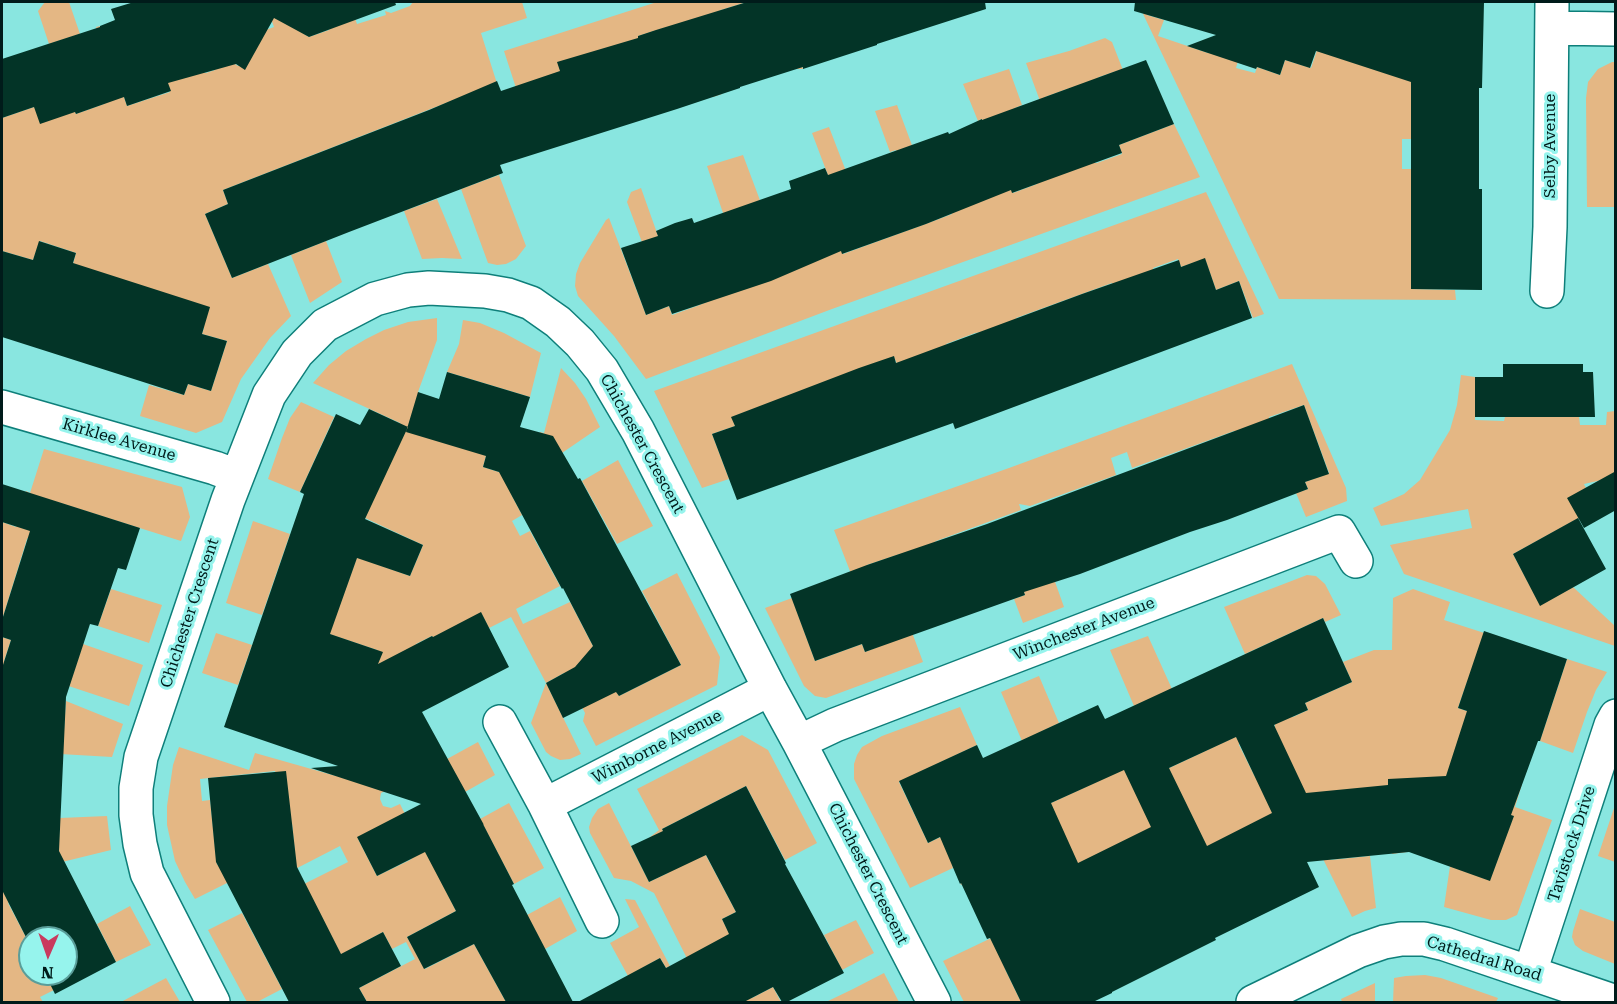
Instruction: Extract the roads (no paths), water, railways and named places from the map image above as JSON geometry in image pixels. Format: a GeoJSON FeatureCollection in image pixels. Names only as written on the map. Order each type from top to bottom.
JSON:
{"type":"FeatureCollection","features":[{"type":"Feature","properties":{"kind":"street"},"geometry":{"type":"LineString","coordinates":[[1552,15],[1616,29]]}},
{"type":"Feature","properties":{"kind":"street","name":"Selby Avenue"},"geometry":{"type":"LineString","coordinates":[[1547,291],[1550,227],[1552,15]]}},
{"type":"Feature","properties":{"kind":"street","name":"Chichester Crescent"},"geometry":{"type":"LineString","coordinates":[[213,1002],[147,873],[136,815],[136,788],[141,757],[236,476],[269,395],[297,353],[325,325],[375,299],[408,290],[429,288],[485,291],[508,295],[531,303],[558,322],[602,370],[638,432],[934,1002]]}},
{"type":"Feature","properties":{"kind":"street","name":"Kirklee Avenue"},"geometry":{"type":"LineString","coordinates":[[2,407],[236,476]]}},
{"type":"Feature","properties":{"kind":"street","name":"Winchester Avenue"},"geometry":{"type":"LineString","coordinates":[[799,742],[845,721],[1339,531],[1356,561]]}},
{"type":"Feature","properties":{"kind":"street","name":"Wimborne Avenue"},"geometry":{"type":"LineString","coordinates":[[545,805],[770,689]]}},
{"type":"Feature","properties":{"kind":"street","name":"Tavistock Drive"},"geometry":{"type":"LineString","coordinates":[[1530,972],[1611,725],[1616,716]]}},
{"type":"Feature","properties":{"kind":"street"},"geometry":{"type":"LineString","coordinates":[[500,722],[545,805],[602,921]]}},
{"type":"Feature","properties":{"kind":"street","name":"Cathedral Road"},"geometry":{"type":"LineString","coordinates":[[1253,1002],[1358,951],[1384,942],[1424,939],[1616,1002]]}}]}
